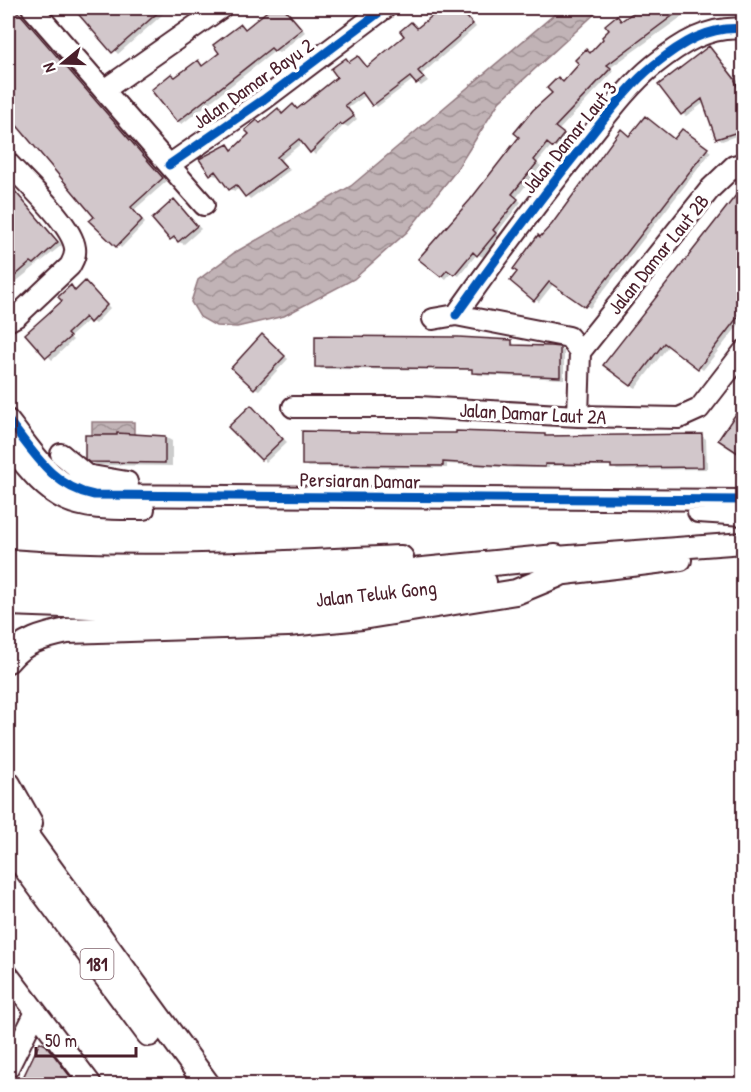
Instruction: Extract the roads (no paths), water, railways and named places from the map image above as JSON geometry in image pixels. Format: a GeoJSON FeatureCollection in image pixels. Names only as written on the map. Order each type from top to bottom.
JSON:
{"type":"FeatureCollection","features":[{"type":"Feature","properties":{"kind":"main road"},"geometry":{"type":"LineString","coordinates":[[8,562],[94,567],[191,567],[513,552],[557,566]]}},
{"type":"Feature","properties":{"kind":"main road"},"geometry":{"type":"LineString","coordinates":[[8,660],[26,643],[44,635],[67,631],[288,624],[362,617],[516,592],[557,566]]}},
{"type":"Feature","properties":{"kind":"main road","name":"Jalan Teluk Gong"},"geometry":{"type":"LineString","coordinates":[[8,603],[173,609],[240,607],[317,591],[557,566]]}},
{"type":"Feature","properties":{"kind":"main road","name":"Jalan Teluk Gong"},"geometry":{"type":"LineString","coordinates":[[8,584],[173,590],[317,591]]}},
{"type":"Feature","properties":{"kind":"main road"},"geometry":{"type":"LineString","coordinates":[[8,784],[28,817],[50,870]]}},
{"type":"Feature","properties":{"kind":"main road","name":"181"},"geometry":{"type":"LineString","coordinates":[[8,811],[207,1084]]}},
{"type":"Feature","properties":{"kind":"main road","name":"181"},"geometry":{"type":"LineString","coordinates":[[8,844],[187,1084]]}},
{"type":"Feature","properties":{"kind":"main road"},"geometry":{"type":"LineString","coordinates":[[182,1051],[215,1084]]}},
{"type":"Feature","properties":{"kind":"street"},"geometry":{"type":"LineString","coordinates":[[32,8],[204,206]]}},
{"type":"Feature","properties":{"kind":"street"},"geometry":{"type":"LineString","coordinates":[[104,90],[199,13],[221,8]]}},
{"type":"Feature","properties":{"kind":"street","name":"Jalan Damar Bayu 2"},"geometry":{"type":"LineString","coordinates":[[169,165],[263,100],[385,8]]}},
{"type":"Feature","properties":{"kind":"street","name":"Jalan Damar Laut 3"},"geometry":{"type":"LineString","coordinates":[[456,315],[573,158],[618,102],[652,66],[700,35],[715,29],[744,29]]}},
{"type":"Feature","properties":{"kind":"street"},"geometry":{"type":"LineString","coordinates":[[8,163],[65,227],[72,238],[75,256],[70,266],[17,316],[8,321]]}},
{"type":"Feature","properties":{"kind":"street","name":"Jalan Damar Laut 2B"},"geometry":{"type":"LineString","coordinates":[[579,352],[711,188],[734,166],[744,163]]}},
{"type":"Feature","properties":{"kind":"street"},"geometry":{"type":"LineString","coordinates":[[433,319],[456,315],[569,337],[579,352],[578,416]]}},
{"type":"Feature","properties":{"kind":"street","name":"Jalan Damar Laut 2A"},"geometry":{"type":"LineString","coordinates":[[293,406],[420,407],[666,420],[691,414],[699,409],[744,351]]}},
{"type":"Feature","properties":{"kind":"street","name":"Persiaran Damar"},"geometry":{"type":"LineString","coordinates":[[8,420],[46,468],[76,491],[130,496],[744,500]]}},
{"type":"Feature","properties":{"kind":"street","name":"Persiaran Damar"},"geometry":{"type":"LineString","coordinates":[[8,444],[28,470],[59,499],[78,507],[99,509],[744,514]]}},
{"type":"Feature","properties":{"kind":"street"},"geometry":{"type":"LineString","coordinates":[[46,468],[67,449],[86,475],[127,482],[130,496]]}},
{"type":"Feature","properties":{"kind":"street","name":"Jalan Teluk Gong"},"geometry":{"type":"LineString","coordinates":[[557,566],[744,543]]}},
{"type":"Feature","properties":{"kind":"street","name":"Jalan Teluk Gong"},"geometry":{"type":"LineString","coordinates":[[557,566],[744,552]]}},
{"type":"Feature","properties":{"kind":"street"},"geometry":{"type":"LineString","coordinates":[[8,975],[91,1084]]}},
{"type":"Feature","properties":{"kind":"street"},"geometry":{"type":"LineString","coordinates":[[8,1068],[36,1012]]}},
{"type":"Feature","properties":{"kind":"water"},"geometry":{"type":"Polygon","coordinates":[[[562,8],[601,8],[499,102],[455,172],[407,232],[354,279],[284,316],[237,327],[216,326],[200,317],[191,302],[198,280],[234,253],[351,186],[562,8]]]}},
{"type":"Feature","properties":{"kind":"water"},"geometry":{"type":"Polygon","coordinates":[[[92,422],[134,422],[134,435],[92,435],[92,422]]]}}]}
